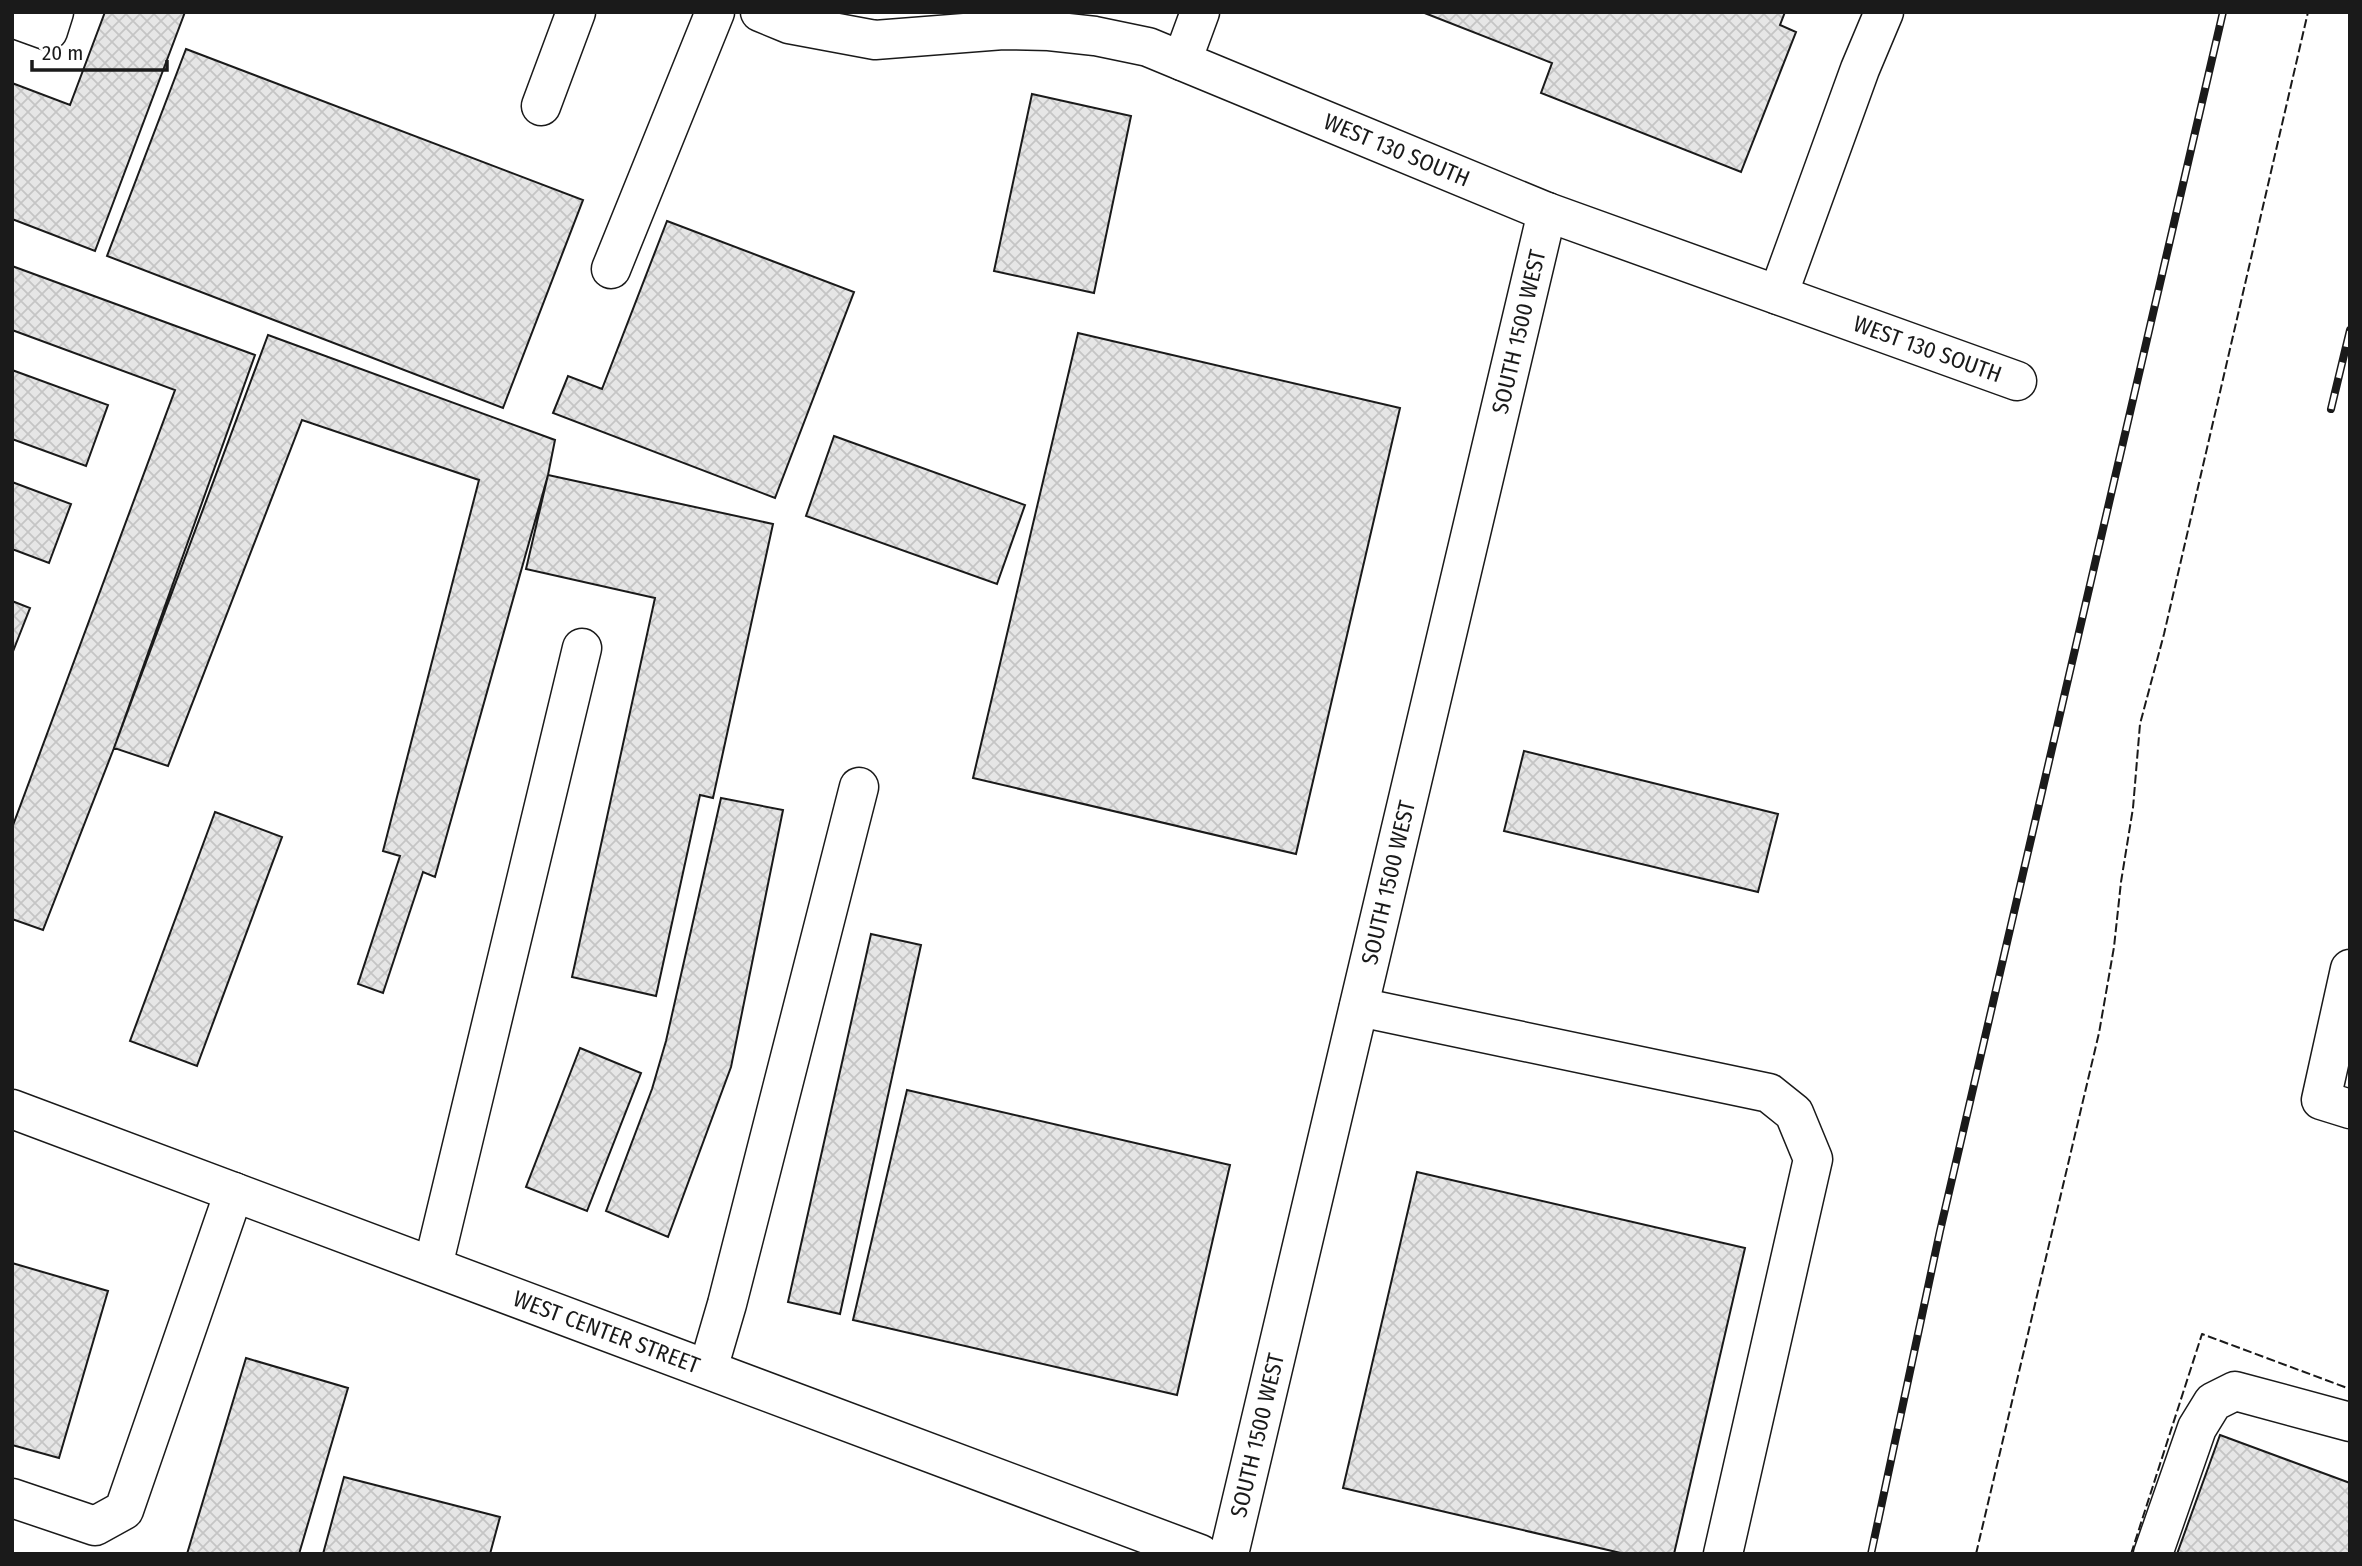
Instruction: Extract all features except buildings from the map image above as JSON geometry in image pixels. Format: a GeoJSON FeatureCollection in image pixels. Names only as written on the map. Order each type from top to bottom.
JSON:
{"type":"FeatureCollection","features":[{"type":"Feature","properties":{"kind":"street"},"geometry":{"type":"LineString","coordinates":[[12,18],[48,31],[54,12]]}},
{"type":"Feature","properties":{"kind":"street"},"geometry":{"type":"LineString","coordinates":[[541,106],[576,12]]}},
{"type":"Feature","properties":{"kind":"street"},"geometry":{"type":"LineString","coordinates":[[611,269],[715,12]]}},
{"type":"Feature","properties":{"kind":"street","name":"WEST 130 SOUTH"},"geometry":{"type":"LineString","coordinates":[[760,12],[789,24],[875,40],[1003,30],[1049,31],[1095,36],[1148,47],[1547,212],[2017,381]]}},
{"type":"Feature","properties":{"kind":"street"},"geometry":{"type":"LineString","coordinates":[[1182,61],[1200,12]]}},
{"type":"Feature","properties":{"kind":"street"},"geometry":{"type":"LineString","coordinates":[[1778,295],[1860,69],[1884,12]]}},
{"type":"Feature","properties":{"kind":"street","name":"SOUTH 1500 WEST"},"geometry":{"type":"LineString","coordinates":[[1229,1554],[1547,212]]}},
{"type":"Feature","properties":{"kind":"street"},"geometry":{"type":"LineString","coordinates":[[433,1266],[582,648]]}},
{"type":"Feature","properties":{"kind":"street"},"geometry":{"type":"LineString","coordinates":[[708,1368],[727,1304],[859,787]]}},
{"type":"Feature","properties":{"kind":"street"},"geometry":{"type":"LineString","coordinates":[[2350,969],[2321,1100],[2350,1108]]}},
{"type":"Feature","properties":{"kind":"street"},"geometry":{"type":"LineString","coordinates":[[1359,1007],[1769,1093],[1794,1113],[1813,1159],[1723,1554]]}},
{"type":"Feature","properties":{"kind":"street","name":"WEST CENTER STREET"},"geometry":{"type":"LineString","coordinates":[[13,1113],[708,1368],[1200,1554]]}},
{"type":"Feature","properties":{"kind":"street"},"geometry":{"type":"LineString","coordinates":[[12,1498],[95,1526],[124,1510],[234,1192]]}},
{"type":"Feature","properties":{"kind":"street"},"geometry":{"type":"LineString","coordinates":[[2153,1554],[2197,1428],[2213,1402],[2235,1391],[2350,1422]]}},
{"type":"Feature","properties":{"kind":"railway"},"geometry":{"type":"LineString","coordinates":[[1871,1554],[1940,1231],[2223,12]]}},
{"type":"Feature","properties":{"kind":"railway"},"geometry":{"type":"LineString","coordinates":[[2331,409],[2350,330]]}},
{"type":"Feature","properties":{"kind":"fence"},"geometry":{"type":"LineString","coordinates":[[1976,1554],[2099,1033],[2133,808],[2140,724],[2164,634],[2308,12]]}},
{"type":"Feature","properties":{"kind":"fence"},"geometry":{"type":"LineString","coordinates":[[2131,1554],[2202,1334],[2350,1389]]}}]}
